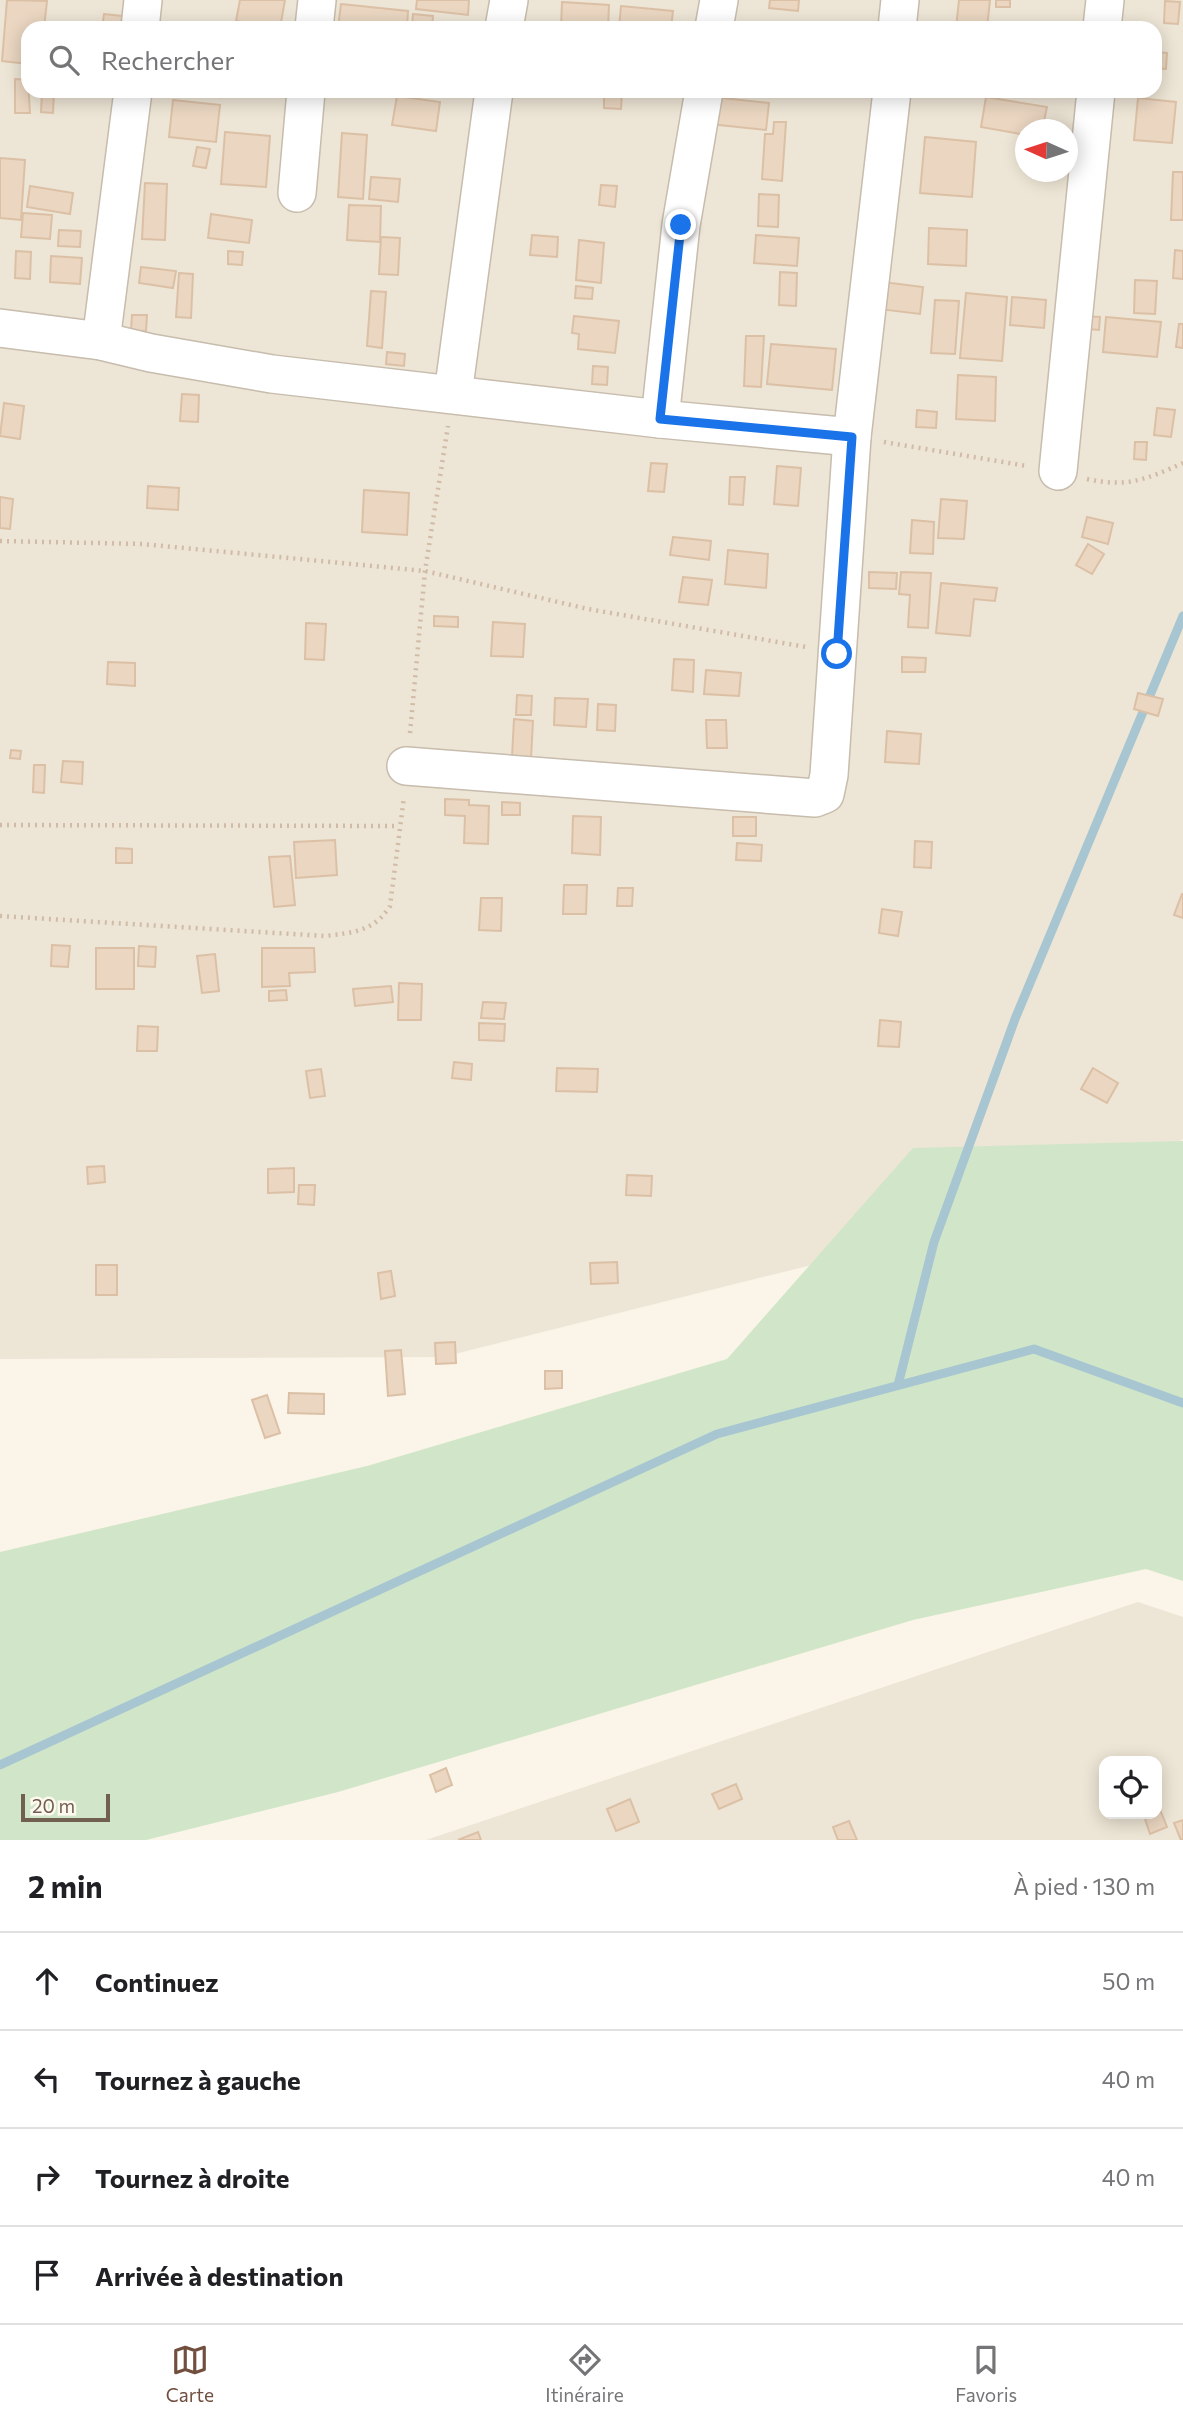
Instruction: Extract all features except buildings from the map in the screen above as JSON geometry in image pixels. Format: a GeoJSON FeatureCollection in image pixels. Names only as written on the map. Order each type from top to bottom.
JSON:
{"type":"FeatureCollection","features":[{"type":"Feature","properties":{"kind":"street"},"geometry":{"type":"LineString","coordinates":[[141,21],[143,0]]}},
{"type":"Feature","properties":{"kind":"street"},"geometry":{"type":"LineString","coordinates":[[315,21],[317,0]]}},
{"type":"Feature","properties":{"kind":"street"},"geometry":{"type":"LineString","coordinates":[[505,21],[509,0]]}},
{"type":"Feature","properties":{"kind":"street"},"geometry":{"type":"LineString","coordinates":[[715,21],[719,0]]}},
{"type":"Feature","properties":{"kind":"street"},"geometry":{"type":"LineString","coordinates":[[898,21],[900,0]]}},
{"type":"Feature","properties":{"kind":"street"},"geometry":{"type":"LineString","coordinates":[[1103,21],[1105,0]]}},
{"type":"Feature","properties":{"kind":"street"},"geometry":{"type":"LineString","coordinates":[[102,341],[132,98]]}},
{"type":"Feature","properties":{"kind":"street"},"geometry":{"type":"LineString","coordinates":[[296,193],[305,98]]}},
{"type":"Feature","properties":{"kind":"street"},"geometry":{"type":"LineString","coordinates":[[453,394],[493,98]]}},
{"type":"Feature","properties":{"kind":"street"},"geometry":{"type":"LineString","coordinates":[[660,419],[681,225],[703,98]]}},
{"type":"Feature","properties":{"kind":"street"},"geometry":{"type":"LineString","coordinates":[[406,766],[815,798],[825,794],[829,775],[852,437],[891,98]]}},
{"type":"Feature","properties":{"kind":"street"},"geometry":{"type":"LineString","coordinates":[[1058,471],[1095,98]]}},
{"type":"Feature","properties":{"kind":"street"},"geometry":{"type":"LineString","coordinates":[[0,328],[102,341],[151,354],[272,374],[660,419],[852,437]]}},
{"type":"Feature","properties":{"kind":"path"},"geometry":{"type":"LineString","coordinates":[[0,916],[325,936],[359,932],[381,920],[390,906],[425,571],[453,394]]}},
{"type":"Feature","properties":{"kind":"path"},"geometry":{"type":"LineString","coordinates":[[852,437],[1058,471],[1112,485],[1142,481],[1183,463]]}},
{"type":"Feature","properties":{"kind":"path"},"geometry":{"type":"LineString","coordinates":[[0,541],[142,544],[425,571],[588,609],[837,654]]}},
{"type":"Feature","properties":{"kind":"path"},"geometry":{"type":"LineString","coordinates":[[0,825],[399,827]]}},
{"type":"Feature","properties":{"kind":"shaded area"},"geometry":{"type":"Polygon","coordinates":[[[0,0],[1183,0],[1183,1139],[1120,1188],[443,1357],[0,1359],[0,0]]]}},
{"type":"Feature","properties":{"kind":"shaded area"},"geometry":{"type":"Polygon","coordinates":[[[1138,1602],[1183,1617],[1183,1840],[426,1840],[1138,1602]]]}},
{"type":"Feature","properties":{"kind":"green space"},"geometry":{"type":"Polygon","coordinates":[[[1183,1141],[1183,1581],[1146,1569],[913,1620],[338,1792],[146,1840],[0,1840],[0,1552],[367,1466],[727,1359],[913,1148],[1183,1141]]]}},
{"type":"Feature","properties":{"kind":"waterway"},"geometry":{"type":"LineString","coordinates":[[898,1385],[934,1242],[1015,1019],[1183,616]]}},
{"type":"Feature","properties":{"kind":"waterway"},"geometry":{"type":"LineString","coordinates":[[0,1765],[717,1434],[1034,1349],[1183,1403]]}},
{"type":"Feature","properties":{"kind":"route"},"geometry":{"type":"LineString","coordinates":[[681,225],[660,419],[852,437],[837,654]]}}]}
